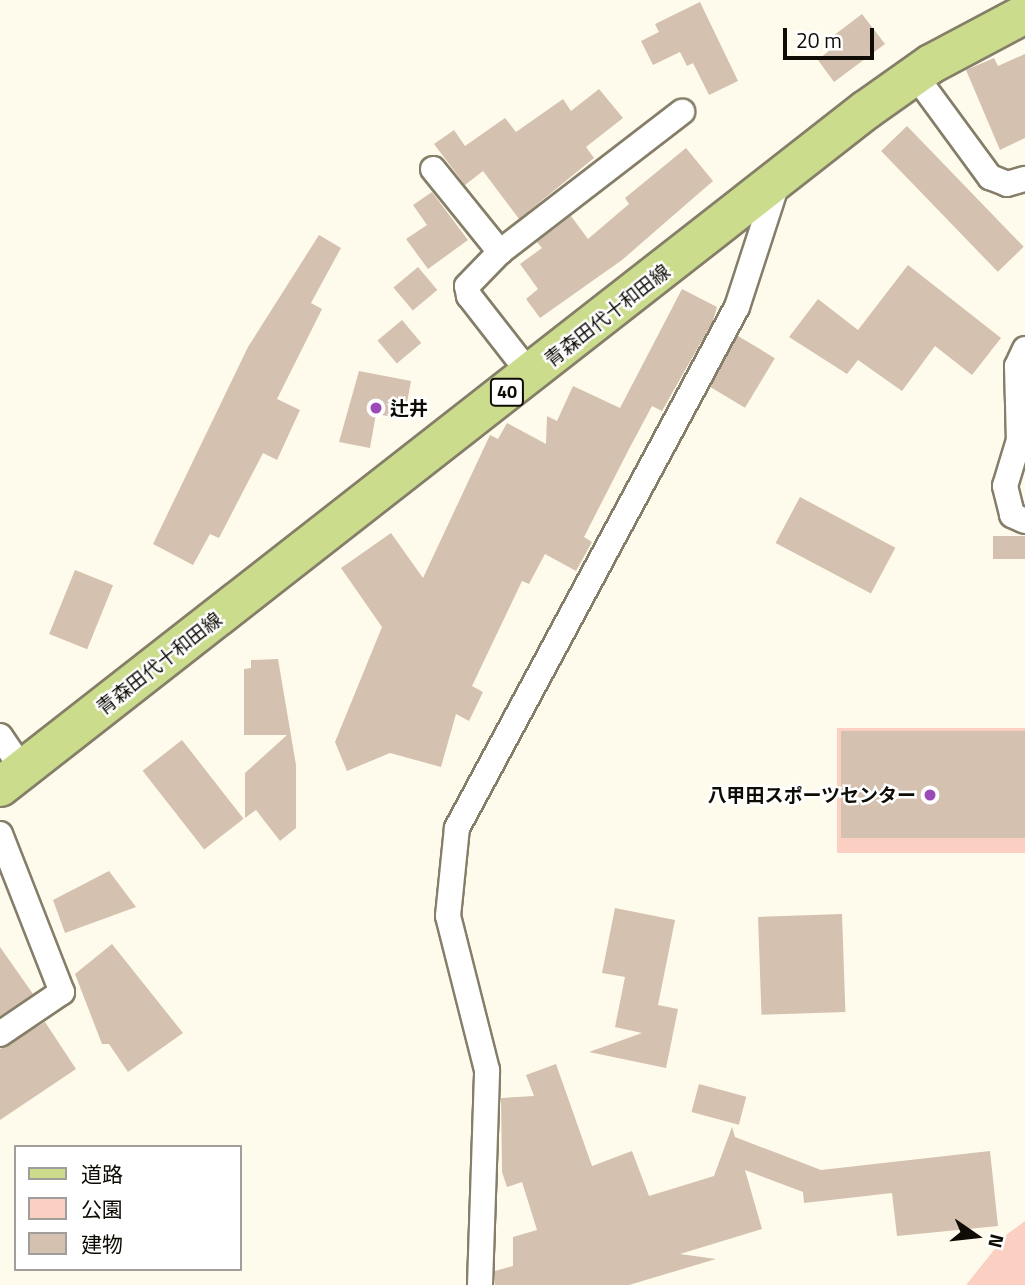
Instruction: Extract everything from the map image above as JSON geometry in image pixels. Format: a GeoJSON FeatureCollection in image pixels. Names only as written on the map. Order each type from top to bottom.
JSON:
{"type":"FeatureCollection","features":[{"type":"Feature","properties":{"kind":"main road","name":"青森田代十和田線"},"geometry":{"type":"LineString","coordinates":[[11,779],[915,75],[1025,14]]}},
{"type":"Feature","properties":{"kind":"street"},"geometry":{"type":"LineString","coordinates":[[915,75],[989,177],[1007,184],[1025,179]]}},
{"type":"Feature","properties":{"kind":"street"},"geometry":{"type":"LineString","coordinates":[[530,374],[469,296],[474,276],[500,252],[682,112]]}},
{"type":"Feature","properties":{"kind":"street"},"geometry":{"type":"LineString","coordinates":[[433,169],[500,252]]}},
{"type":"Feature","properties":{"kind":"street"},"geometry":{"type":"LineString","coordinates":[[480,1285],[487,1070],[448,916],[457,828],[737,307],[776,184]]}},
{"type":"Feature","properties":{"kind":"street"},"geometry":{"type":"LineString","coordinates":[[1025,349],[1017,366],[1018,440],[1005,486],[1012,515],[1025,521]]}},
{"type":"Feature","properties":{"kind":"street"},"geometry":{"type":"LineString","coordinates":[[0,736],[11,779]]}},
{"type":"Feature","properties":{"kind":"street"},"geometry":{"type":"LineString","coordinates":[[0,834],[62,992],[0,1034]]}},
{"type":"Feature","properties":{"kind":"green space","name":"八甲田スポーツセンター"},"geometry":{"type":"Polygon","coordinates":[[[837,728],[1025,728],[1025,853],[837,853],[837,728]]]}},
{"type":"Feature","properties":{"kind":"green space"},"geometry":{"type":"Polygon","coordinates":[[[1025,1221],[1025,1285],[966,1285],[1006,1235],[1025,1221]]]}},
{"type":"Feature","properties":{"kind":"building"},"geometry":{"type":"Polygon","coordinates":[[[700,2],[738,81],[709,95],[693,63],[687,66],[680,52],[653,65],[641,41],[659,32],[655,24],[700,2]]]}},
{"type":"Feature","properties":{"kind":"building"},"geometry":{"type":"Polygon","coordinates":[[[862,14],[885,44],[834,82],[818,60],[838,43],[833,36],[862,14]]]}},
{"type":"Feature","properties":{"kind":"building"},"geometry":{"type":"Polygon","coordinates":[[[1025,54],[1025,138],[1000,150],[966,70],[994,58],[998,66],[1025,54]]]}},
{"type":"Feature","properties":{"kind":"building"},"geometry":{"type":"Polygon","coordinates":[[[599,89],[623,118],[586,147],[594,158],[519,219],[483,171],[465,185],[434,144],[454,130],[465,146],[505,118],[516,132],[563,99],[571,111],[599,89]]]}},
{"type":"Feature","properties":{"kind":"building"},"geometry":{"type":"Polygon","coordinates":[[[907,126],[1024,247],[998,272],[881,151],[907,126]]]}},
{"type":"Feature","properties":{"kind":"building"},"geometry":{"type":"Polygon","coordinates":[[[686,148],[713,181],[622,260],[540,318],[526,299],[538,289],[520,264],[542,248],[537,242],[571,216],[588,239],[629,204],[625,198],[686,148]]]}},
{"type":"Feature","properties":{"kind":"building"},"geometry":{"type":"Polygon","coordinates":[[[432,192],[468,240],[428,269],[406,239],[427,225],[413,205],[432,192]]]}},
{"type":"Feature","properties":{"kind":"building"},"geometry":{"type":"Polygon","coordinates":[[[319,235],[341,248],[311,303],[322,309],[277,399],[300,410],[277,460],[263,453],[219,538],[210,534],[193,565],[153,544],[248,347],[319,235]]]}},
{"type":"Feature","properties":{"kind":"building"},"geometry":{"type":"Polygon","coordinates":[[[908,265],[1001,338],[972,375],[935,346],[902,391],[858,360],[847,374],[789,337],[818,299],[858,330],[908,265]]]}},
{"type":"Feature","properties":{"kind":"building"},"geometry":{"type":"Polygon","coordinates":[[[418,267],[437,290],[413,311],[393,288],[418,267]]]}},
{"type":"Feature","properties":{"kind":"building"},"geometry":{"type":"Polygon","coordinates":[[[682,289],[717,307],[713,321],[662,411],[652,406],[584,537],[592,542],[576,571],[545,554],[529,584],[522,581],[472,686],[483,692],[469,721],[456,714],[441,767],[390,753],[347,771],[335,742],[382,627],[341,568],[391,533],[423,578],[490,435],[498,439],[507,423],[546,444],[547,416],[557,421],[573,386],[620,408],[682,289]]]}},
{"type":"Feature","properties":{"kind":"building"},"geometry":{"type":"Polygon","coordinates":[[[402,320],[421,343],[397,364],[377,341],[402,320]]]}},
{"type":"Feature","properties":{"kind":"building"},"geometry":{"type":"Polygon","coordinates":[[[738,336],[775,358],[745,408],[708,386],[738,336]]]}},
{"type":"Feature","properties":{"kind":"building","name":"辻井"},"geometry":{"type":"Polygon","coordinates":[[[359,371],[411,381],[404,419],[376,414],[370,448],[339,442],[359,371]]]}},
{"type":"Feature","properties":{"kind":"building"},"geometry":{"type":"Polygon","coordinates":[[[800,497],[895,548],[871,594],[776,543],[800,497]]]}},
{"type":"Feature","properties":{"kind":"building"},"geometry":{"type":"Polygon","coordinates":[[[993,536],[1025,536],[1025,559],[993,559],[993,536]]]}},
{"type":"Feature","properties":{"kind":"building"},"geometry":{"type":"Polygon","coordinates":[[[75,570],[113,585],[87,649],[49,634],[75,570]]]}},
{"type":"Feature","properties":{"kind":"building"},"geometry":{"type":"Polygon","coordinates":[[[278,659],[296,765],[296,828],[280,841],[256,810],[245,818],[245,773],[287,735],[244,735],[244,669],[251,668],[251,660],[278,659]]]}},
{"type":"Feature","properties":{"kind":"building","name":"八甲田スポーツセンター"},"geometry":{"type":"Polygon","coordinates":[[[841,731],[1025,731],[1025,838],[841,838],[841,731]]]}},
{"type":"Feature","properties":{"kind":"building"},"geometry":{"type":"Polygon","coordinates":[[[182,740],[244,819],[204,850],[143,771],[182,740]]]}},
{"type":"Feature","properties":{"kind":"building"},"geometry":{"type":"Polygon","coordinates":[[[109,871],[136,907],[65,933],[53,900],[109,871]]]}},
{"type":"Feature","properties":{"kind":"building"},"geometry":{"type":"Polygon","coordinates":[[[615,908],[675,920],[658,1005],[678,1009],[666,1068],[589,1052],[642,1033],[615,1027],[625,977],[602,973],[615,908]]]}},
{"type":"Feature","properties":{"kind":"building"},"geometry":{"type":"Polygon","coordinates":[[[842,914],[845,1012],[761,1015],[758,917],[842,914]]]}},
{"type":"Feature","properties":{"kind":"building"},"geometry":{"type":"Polygon","coordinates":[[[112,944],[183,1033],[128,1072],[109,1044],[102,1044],[75,974],[112,944]]]}},
{"type":"Feature","properties":{"kind":"building"},"geometry":{"type":"Polygon","coordinates":[[[0,947],[33,994],[0,1016],[0,947]]]}},
{"type":"Feature","properties":{"kind":"building"},"geometry":{"type":"Polygon","coordinates":[[[45,1022],[76,1069],[0,1120],[0,1049],[45,1022]]]}},
{"type":"Feature","properties":{"kind":"building"},"geometry":{"type":"Polygon","coordinates":[[[556,1064],[592,1166],[632,1151],[649,1196],[714,1176],[732,1127],[735,1137],[821,1170],[990,1151],[998,1226],[897,1236],[892,1193],[804,1203],[803,1192],[745,1170],[762,1229],[680,1254],[716,1259],[629,1285],[495,1285],[495,1271],[513,1266],[513,1237],[537,1230],[522,1182],[507,1187],[502,1172],[501,1098],[534,1096],[526,1075],[556,1064]]]}},
{"type":"Feature","properties":{"kind":"building"},"geometry":{"type":"Polygon","coordinates":[[[699,1084],[746,1097],[739,1125],[691,1112],[699,1084]]]}},
{"type":"Feature","properties":{"kind":"place","name":"辻井"},"geometry":{"type":"Point","coordinates":[376,408]}},
{"type":"Feature","properties":{"kind":"place","name":"八甲田スポーツセンター"},"geometry":{"type":"Point","coordinates":[930,795]}}]}
